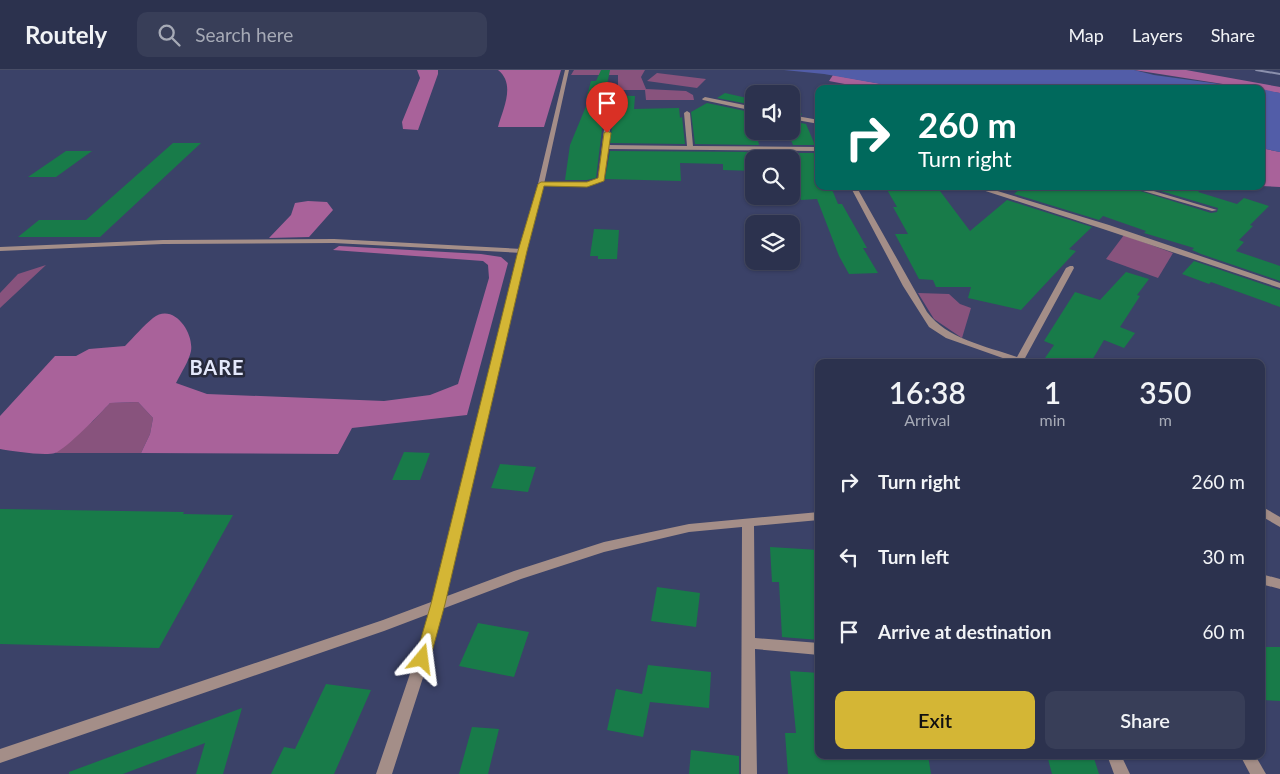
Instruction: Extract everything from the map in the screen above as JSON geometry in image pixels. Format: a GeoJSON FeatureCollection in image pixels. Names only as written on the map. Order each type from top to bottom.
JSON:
{"type":"FeatureCollection","features":[{"type":"Feature","properties":{"kind":"street"},"geometry":{"type":"LineString","coordinates":[[384,774],[420,668],[438,604],[567,70]]}},
{"type":"Feature","properties":{"kind":"street"},"geometry":{"type":"LineString","coordinates":[[704,99],[745,107]]}},
{"type":"Feature","properties":{"kind":"street"},"geometry":{"type":"LineString","coordinates":[[541,184],[587,184],[598,182],[603,177],[610,105]]}},
{"type":"Feature","properties":{"kind":"street"},"geometry":{"type":"LineString","coordinates":[[687,113],[690,148]]}},
{"type":"Feature","properties":{"kind":"street"},"geometry":{"type":"LineString","coordinates":[[800,119],[815,121]]}},
{"type":"Feature","properties":{"kind":"street"},"geometry":{"type":"LineString","coordinates":[[606,147],[815,148]]}},
{"type":"Feature","properties":{"kind":"street"},"geometry":{"type":"LineString","coordinates":[[855,190],[907,286],[928,320],[938,330],[949,336],[1012,359]]}},
{"type":"Feature","properties":{"kind":"street"},"geometry":{"type":"LineString","coordinates":[[986,190],[1106,227],[1280,286]]}},
{"type":"Feature","properties":{"kind":"street"},"geometry":{"type":"LineString","coordinates":[[1143,190],[1214,210]]}},
{"type":"Feature","properties":{"kind":"street"},"geometry":{"type":"LineString","coordinates":[[0,250],[154,243],[334,241],[522,251]]}},
{"type":"Feature","properties":{"kind":"street"},"geometry":{"type":"LineString","coordinates":[[1022,359],[1070,268]]}},
{"type":"Feature","properties":{"kind":"street"},"geometry":{"type":"LineString","coordinates":[[1265,513],[1280,523]]}},
{"type":"Feature","properties":{"kind":"street"},"geometry":{"type":"LineString","coordinates":[[0,756],[384,625],[518,575],[604,547],[689,528],[815,516]]}},
{"type":"Feature","properties":{"kind":"street"},"geometry":{"type":"LineString","coordinates":[[748,522],[750,643],[749,774]]}},
{"type":"Feature","properties":{"kind":"street"},"geometry":{"type":"LineString","coordinates":[[1265,580],[1280,584]]}},
{"type":"Feature","properties":{"kind":"street"},"geometry":{"type":"LineString","coordinates":[[750,643],[815,649]]}},
{"type":"Feature","properties":{"kind":"street"},"geometry":{"type":"LineString","coordinates":[[1116,759],[1122,774]]}},
{"type":"Feature","properties":{"kind":"street"},"geometry":{"type":"LineString","coordinates":[[1249,759],[1258,774]]}},
{"type":"Feature","properties":{"kind":"shaded area"},"geometry":{"type":"Polygon","coordinates":[[[417,70],[438,70],[438,74],[418,130],[403,129],[402,122],[420,78],[417,70]]]}},
{"type":"Feature","properties":{"kind":"shaded area"},"geometry":{"type":"Polygon","coordinates":[[[498,70],[561,70],[544,127],[498,127],[507,97],[507,89],[506,82],[498,70]]]}},
{"type":"Feature","properties":{"kind":"shaded area"},"geometry":{"type":"Polygon","coordinates":[[[574,70],[645,70],[641,77],[646,89],[686,91],[693,95],[694,100],[646,100],[645,90],[618,90],[618,75],[571,75],[574,70]]]}},
{"type":"Feature","properties":{"kind":"shaded area"},"geometry":{"type":"Polygon","coordinates":[[[1134,70],[1186,70],[1280,87],[1280,93],[1265,91],[1265,85],[1229,85],[1134,70]]]}},
{"type":"Feature","properties":{"kind":"shaded area"},"geometry":{"type":"Polygon","coordinates":[[[657,73],[706,79],[697,88],[647,81],[657,73]]]}},
{"type":"Feature","properties":{"kind":"shaded area"},"geometry":{"type":"Polygon","coordinates":[[[833,75],[887,85],[850,85],[829,81],[833,75]]]}},
{"type":"Feature","properties":{"kind":"shaded area"},"geometry":{"type":"Polygon","coordinates":[[[1265,149],[1280,152],[1280,187],[1265,186],[1265,149]]]}},
{"type":"Feature","properties":{"kind":"shaded area"},"geometry":{"type":"Polygon","coordinates":[[[308,201],[327,202],[333,210],[309,237],[269,238],[291,215],[295,203],[308,201]]]}},
{"type":"Feature","properties":{"kind":"shaded area"},"geometry":{"type":"Polygon","coordinates":[[[1124,235],[1173,253],[1158,278],[1106,259],[1124,235]]]}},
{"type":"Feature","properties":{"kind":"shaded area"},"geometry":{"type":"Polygon","coordinates":[[[339,246],[481,254],[501,257],[508,263],[467,415],[352,428],[338,454],[141,453],[150,434],[153,418],[138,402],[110,403],[75,438],[55,453],[36,454],[0,449],[0,416],[55,356],[76,356],[89,349],[125,346],[149,321],[160,314],[175,316],[181,321],[186,328],[191,343],[189,359],[176,383],[207,394],[384,401],[430,395],[458,384],[489,278],[488,265],[483,261],[333,250],[339,246]]]}},
{"type":"Feature","properties":{"kind":"shaded area"},"geometry":{"type":"Polygon","coordinates":[[[46,265],[0,308],[0,293],[18,274],[46,265]]]}},
{"type":"Feature","properties":{"kind":"shaded area"},"geometry":{"type":"Polygon","coordinates":[[[918,293],[949,294],[960,304],[971,308],[962,338],[934,319],[918,293]]]}},
{"type":"Feature","properties":{"kind":"shaded area"},"geometry":{"type":"Polygon","coordinates":[[[138,402],[153,418],[150,434],[141,453],[55,453],[93,421],[110,403],[138,402]]]}},
{"type":"Feature","properties":{"kind":"water"},"geometry":{"type":"Polygon","coordinates":[[[784,70],[1134,70],[1154,75],[1227,85],[886,85],[824,74],[784,70]]]}},
{"type":"Feature","properties":{"kind":"water"},"geometry":{"type":"Polygon","coordinates":[[[1265,90],[1280,93],[1280,152],[1265,149],[1265,90]]]}},
{"type":"Feature","properties":{"kind":"building"},"geometry":{"type":"Polygon","coordinates":[[[601,70],[610,70],[605,95],[635,96],[634,109],[679,108],[685,144],[610,143],[615,105],[609,101],[605,105],[596,178],[565,180],[570,145],[589,99],[586,99],[591,81],[596,81],[601,70]]]}},
{"type":"Feature","properties":{"kind":"building"},"geometry":{"type":"Polygon","coordinates":[[[725,93],[745,98],[745,103],[717,98],[725,93]]]}},
{"type":"Feature","properties":{"kind":"building"},"geometry":{"type":"Polygon","coordinates":[[[707,103],[745,111],[745,140],[758,140],[759,145],[695,144],[691,112],[707,103]]]}},
{"type":"Feature","properties":{"kind":"building"},"geometry":{"type":"Polygon","coordinates":[[[800,123],[806,124],[815,145],[793,145],[791,140],[800,140],[800,123]]]}},
{"type":"Feature","properties":{"kind":"building"},"geometry":{"type":"Polygon","coordinates":[[[173,143],[201,143],[100,237],[18,237],[39,220],[86,220],[173,143]]]}},
{"type":"Feature","properties":{"kind":"building"},"geometry":{"type":"Polygon","coordinates":[[[66,151],[92,151],[56,177],[28,177],[66,151]]]}},
{"type":"Feature","properties":{"kind":"building"},"geometry":{"type":"Polygon","coordinates":[[[610,151],[745,152],[745,171],[723,170],[723,164],[680,163],[681,181],[605,179],[610,151]]]}},
{"type":"Feature","properties":{"kind":"building"},"geometry":{"type":"Polygon","coordinates":[[[800,153],[815,153],[815,190],[832,190],[838,204],[842,204],[867,248],[863,248],[878,273],[849,274],[839,256],[817,199],[801,200],[800,153]]]}},
{"type":"Feature","properties":{"kind":"building"},"geometry":{"type":"Polygon","coordinates":[[[887,190],[939,190],[970,231],[1007,200],[1092,227],[1069,249],[1076,251],[1021,310],[968,298],[971,287],[936,287],[933,280],[919,279],[895,234],[908,234],[893,207],[897,207],[887,190]]]}},
{"type":"Feature","properties":{"kind":"building"},"geometry":{"type":"Polygon","coordinates":[[[1018,190],[1137,190],[1211,213],[1217,212],[1218,208],[1157,190],[1200,190],[1198,192],[1237,204],[1244,198],[1269,206],[1250,225],[1253,226],[1239,240],[1244,242],[1236,251],[1280,266],[1280,281],[1201,254],[1192,250],[1194,248],[1144,233],[1146,231],[1103,216],[1099,220],[1014,194],[1018,190]]]}},
{"type":"Feature","properties":{"kind":"building"},"geometry":{"type":"Polygon","coordinates":[[[594,229],[619,230],[617,259],[598,259],[598,256],[590,256],[594,229]]]}},
{"type":"Feature","properties":{"kind":"building"},"geometry":{"type":"Polygon","coordinates":[[[1194,261],[1280,290],[1280,307],[1211,282],[1209,284],[1182,274],[1194,261]]]}},
{"type":"Feature","properties":{"kind":"building"},"geometry":{"type":"Polygon","coordinates":[[[1126,272],[1149,279],[1137,295],[1140,296],[1120,327],[1135,333],[1124,348],[1104,340],[1093,359],[1045,358],[1054,345],[1044,341],[1075,292],[1100,300],[1126,272]]]}},
{"type":"Feature","properties":{"kind":"building"},"geometry":{"type":"Polygon","coordinates":[[[404,452],[430,453],[420,480],[392,480],[404,452]]]}},
{"type":"Feature","properties":{"kind":"building"},"geometry":{"type":"Polygon","coordinates":[[[500,464],[536,467],[528,492],[491,488],[500,464]]]}},
{"type":"Feature","properties":{"kind":"building"},"geometry":{"type":"Polygon","coordinates":[[[0,509],[184,512],[183,514],[233,515],[159,648],[0,644],[0,509]]]}},
{"type":"Feature","properties":{"kind":"building"},"geometry":{"type":"Polygon","coordinates":[[[770,547],[815,550],[815,640],[782,637],[779,582],[772,582],[770,547]]]}},
{"type":"Feature","properties":{"kind":"building"},"geometry":{"type":"Polygon","coordinates":[[[657,587],[700,593],[696,627],[651,621],[657,587]]]}},
{"type":"Feature","properties":{"kind":"building"},"geometry":{"type":"Polygon","coordinates":[[[478,623],[529,632],[514,677],[459,666],[478,623]]]}},
{"type":"Feature","properties":{"kind":"building"},"geometry":{"type":"Polygon","coordinates":[[[1265,647],[1280,647],[1280,701],[1265,700],[1265,647]]]}},
{"type":"Feature","properties":{"kind":"building"},"geometry":{"type":"Polygon","coordinates":[[[648,665],[711,672],[709,708],[650,702],[643,737],[607,730],[616,689],[642,694],[648,665]]]}},
{"type":"Feature","properties":{"kind":"building"},"geometry":{"type":"Polygon","coordinates":[[[790,671],[815,673],[815,759],[929,759],[931,774],[788,774],[785,733],[796,733],[790,671]]]}},
{"type":"Feature","properties":{"kind":"building"},"geometry":{"type":"Polygon","coordinates":[[[326,684],[371,690],[334,774],[271,774],[284,747],[295,749],[326,684]]]}},
{"type":"Feature","properties":{"kind":"building"},"geometry":{"type":"Polygon","coordinates":[[[242,708],[223,774],[196,774],[205,743],[123,774],[69,774],[69,772],[242,708]]]}},
{"type":"Feature","properties":{"kind":"building"},"geometry":{"type":"Polygon","coordinates":[[[472,727],[499,729],[488,774],[459,774],[472,727]]]}},
{"type":"Feature","properties":{"kind":"building"},"geometry":{"type":"Polygon","coordinates":[[[691,750],[739,756],[739,774],[689,774],[691,750]]]}},
{"type":"Feature","properties":{"kind":"building"},"geometry":{"type":"Polygon","coordinates":[[[1048,759],[1094,759],[1099,774],[1052,774],[1048,759]]]}},
{"type":"Feature","properties":{"kind":"railway"},"geometry":{"type":"LineString","coordinates":[[1256,70],[1280,74]]}},
{"type":"Feature","properties":{"kind":"district","name":"BARE"},"geometry":{"type":"Point","coordinates":[217,368]}},
{"type":"Feature","properties":{"kind":"route"},"geometry":{"type":"LineString","coordinates":[[422,659],[438,604],[522,251],[541,184],[593,184],[601,180],[603,177],[607,133]]}}]}
